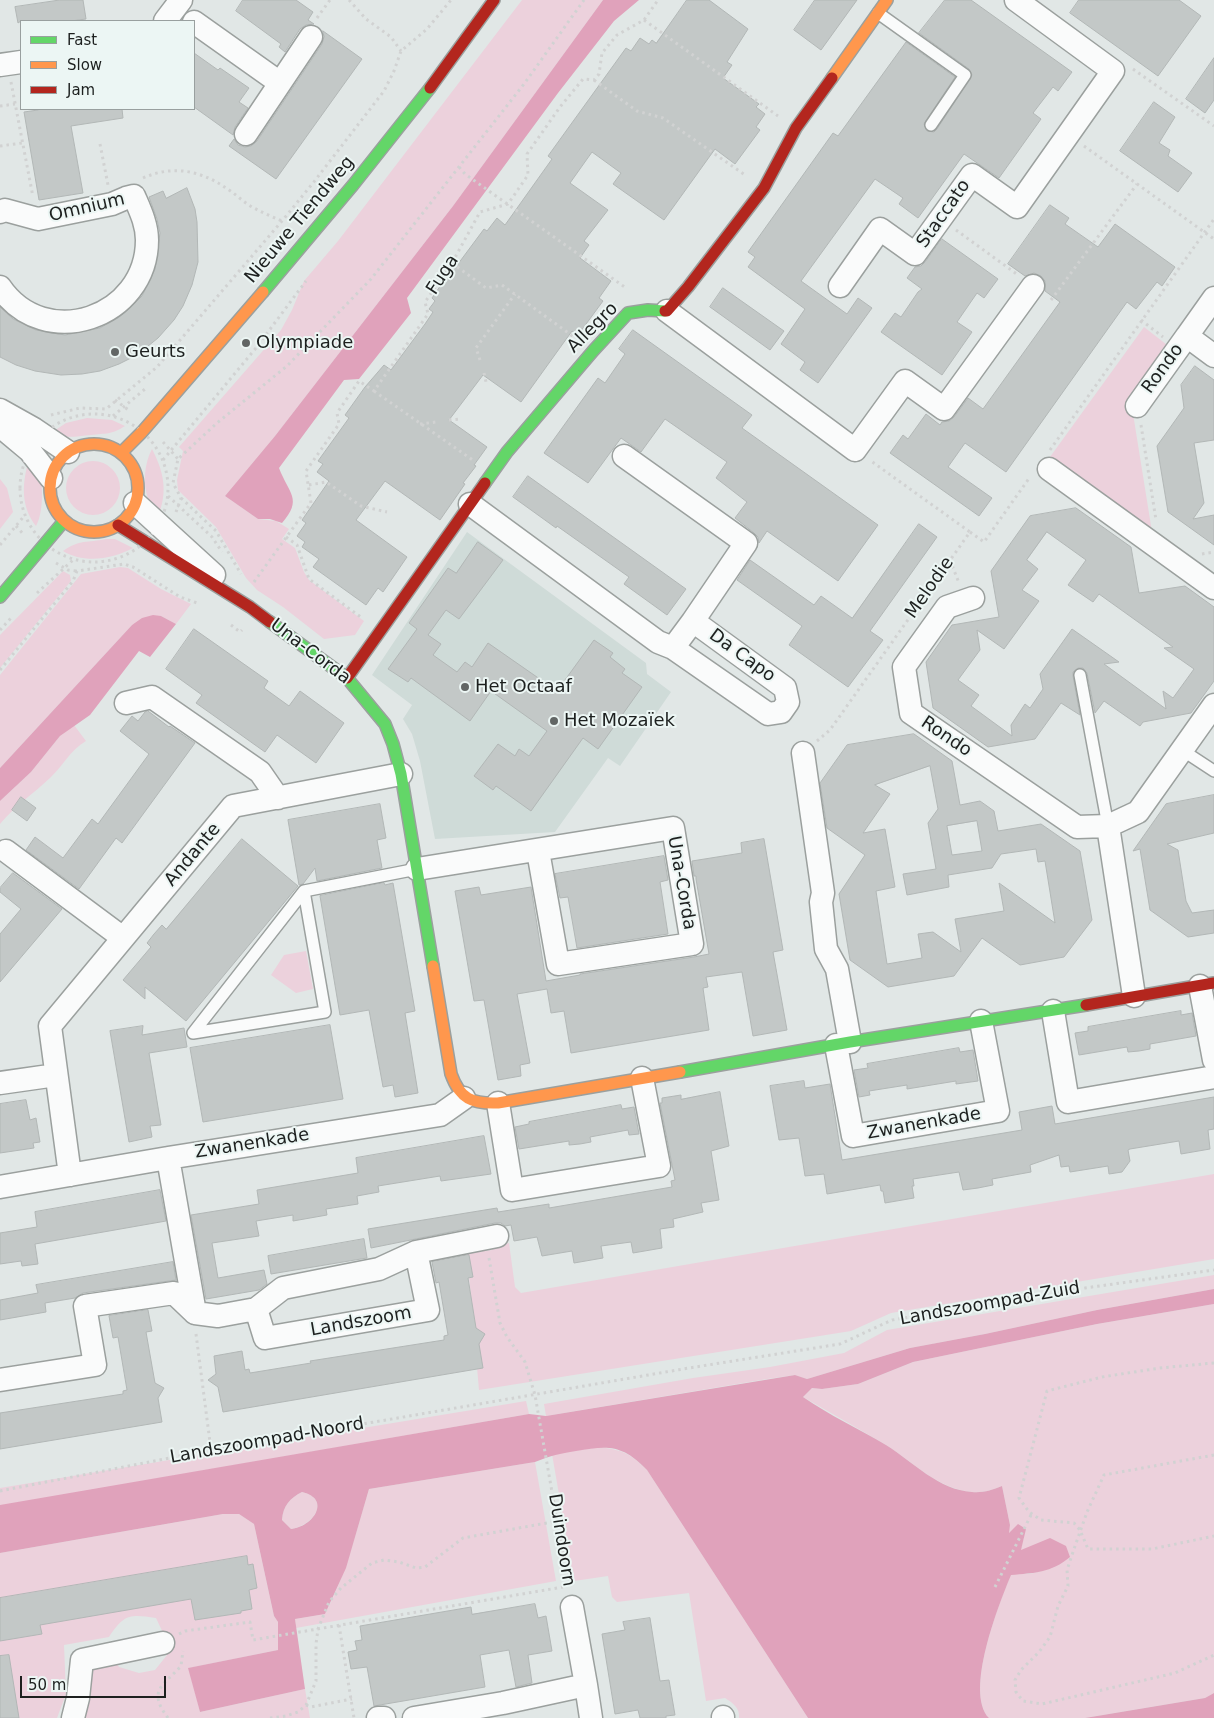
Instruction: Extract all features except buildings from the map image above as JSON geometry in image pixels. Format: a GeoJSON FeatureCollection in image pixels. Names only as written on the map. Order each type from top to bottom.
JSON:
{"type":"FeatureCollection","features":[{"type":"Feature","properties":{"kind":"street","name":"Nieuwe Tiendweg"},"geometry":{"type":"LineString","coordinates":[[121,453],[142,432],[310,237],[458,52],[494,0]]}},
{"type":"Feature","properties":{"kind":"street"},"geometry":{"type":"LineString","coordinates":[[887,0],[796,128],[764,188],[667,311],[855,450],[905,381],[944,409],[1033,286]]}},
{"type":"Feature","properties":{"kind":"street"},"geometry":{"type":"LineString","coordinates":[[1030,4],[1113,71]]}},
{"type":"Feature","properties":{"kind":"street"},"geometry":{"type":"LineString","coordinates":[[195,24],[280,83]]}},
{"type":"Feature","properties":{"kind":"street"},"geometry":{"type":"LineString","coordinates":[[246,134],[311,37]]}},
{"type":"Feature","properties":{"kind":"street","name":"Staccato"},"geometry":{"type":"LineString","coordinates":[[840,286],[880,229],[915,254],[972,174],[1017,207],[1113,71]]}},
{"type":"Feature","properties":{"kind":"street","name":"Omnium"},"geometry":{"type":"LineString","coordinates":[[0,212],[5,210],[38,219],[134,196],[144,217],[147,239],[145,258],[138,277],[128,293],[112,308],[95,316],[75,322],[58,322],[39,318],[21,308],[0,287]]}},
{"type":"Feature","properties":{"kind":"street","name":"Rondo"},"geometry":{"type":"LineString","coordinates":[[1137,406],[1214,298]]}},
{"type":"Feature","properties":{"kind":"street","name":"Allegro"},"geometry":{"type":"LineString","coordinates":[[347,678],[507,452],[593,351],[628,313],[648,310],[667,311]]}},
{"type":"Feature","properties":{"kind":"street"},"geometry":{"type":"LineString","coordinates":[[1182,342],[1214,356]]}},
{"type":"Feature","properties":{"kind":"street"},"geometry":{"type":"LineString","coordinates":[[0,410],[34,429],[68,452]]}},
{"type":"Feature","properties":{"kind":"street"},"geometry":{"type":"LineString","coordinates":[[0,426],[30,451],[51,478]]}},
{"type":"Feature","properties":{"kind":"street"},"geometry":{"type":"LineString","coordinates":[[95,444],[109,447],[121,453],[130,464],[136,476],[138,490],[129,516],[118,525],[105,531],[90,532],[76,529],[64,521],[54,509],[50,485],[57,463],[68,452],[81,446],[95,444]]}},
{"type":"Feature","properties":{"kind":"street","name":"Da Capo"},"geometry":{"type":"LineString","coordinates":[[624,456],[746,544],[673,648]]}},
{"type":"Feature","properties":{"kind":"street"},"geometry":{"type":"LineString","coordinates":[[1043,465],[1214,588]]}},
{"type":"Feature","properties":{"kind":"street","name":"Una-Corda"},"geometry":{"type":"LineString","coordinates":[[135,503],[159,535],[249,598],[347,678],[385,724],[393,744],[401,774],[451,1074],[455,1088],[464,1098]]}},
{"type":"Feature","properties":{"kind":"street","name":"Da Capo"},"geometry":{"type":"LineString","coordinates":[[470,504],[658,642],[673,648],[768,714],[781,712],[788,702],[785,688],[693,621]]}},
{"type":"Feature","properties":{"kind":"street"},"geometry":{"type":"LineString","coordinates":[[0,597],[64,521]]}},
{"type":"Feature","properties":{"kind":"street","name":"Una-Corda"},"geometry":{"type":"LineString","coordinates":[[118,525],[159,535]]}},
{"type":"Feature","properties":{"kind":"street","name":"Rondo"},"geometry":{"type":"LineString","coordinates":[[973,598],[947,607],[904,667],[911,713],[1077,827],[1108,826],[1138,812],[1214,705]]}},
{"type":"Feature","properties":{"kind":"street"},"geometry":{"type":"LineString","coordinates":[[126,703],[152,697],[260,772],[278,798]]}},
{"type":"Feature","properties":{"kind":"street"},"geometry":{"type":"LineString","coordinates":[[803,753],[823,893],[821,902],[826,949],[836,970],[843,1043]]}},
{"type":"Feature","properties":{"kind":"street","name":"Andante"},"geometry":{"type":"LineString","coordinates":[[70,1175],[50,1026],[234,806],[401,774]]}},
{"type":"Feature","properties":{"kind":"street"},"geometry":{"type":"LineString","coordinates":[[1108,826],[1134,996]]}},
{"type":"Feature","properties":{"kind":"street","name":"Una-Corda"},"geometry":{"type":"LineString","coordinates":[[417,869],[673,828],[692,944],[558,964],[538,851]]}},
{"type":"Feature","properties":{"kind":"street"},"geometry":{"type":"LineString","coordinates":[[6,851],[123,938]]}},
{"type":"Feature","properties":{"kind":"street"},"geometry":{"type":"LineString","coordinates":[[464,1098],[486,1104],[498,1103],[843,1043],[1207,985],[1214,1060]]}},
{"type":"Feature","properties":{"kind":"street"},"geometry":{"type":"LineString","coordinates":[[1053,1011],[1068,1102],[1214,1077]]}},
{"type":"Feature","properties":{"kind":"street","name":"Zwanenkade"},"geometry":{"type":"LineString","coordinates":[[843,1043],[852,1136],[998,1111],[981,1022]]}},
{"type":"Feature","properties":{"kind":"street"},"geometry":{"type":"LineString","coordinates":[[0,1082],[56,1075]]}},
{"type":"Feature","properties":{"kind":"street"},"geometry":{"type":"LineString","coordinates":[[498,1103],[512,1190],[659,1166],[642,1078]]}},
{"type":"Feature","properties":{"kind":"street","name":"Zwanenkade"},"geometry":{"type":"LineString","coordinates":[[0,1188],[168,1158],[440,1115],[464,1098]]}},
{"type":"Feature","properties":{"kind":"street"},"geometry":{"type":"LineString","coordinates":[[168,1158],[195,1313]]}},
{"type":"Feature","properties":{"kind":"street"},"geometry":{"type":"LineString","coordinates":[[0,1380],[95,1365],[85,1306],[174,1293],[195,1313],[218,1316],[256,1309],[283,1288],[379,1268],[416,1252],[492,1237]]}},
{"type":"Feature","properties":{"kind":"street","name":"Landszoom"},"geometry":{"type":"LineString","coordinates":[[256,1309],[265,1338],[428,1310],[416,1252]]}},
{"type":"Feature","properties":{"kind":"street","name":"Duindoorn"},"geometry":{"type":"LineString","coordinates":[[570,1596],[591,1718]]}},
{"type":"Feature","properties":{"kind":"street"},"geometry":{"type":"LineString","coordinates":[[73,1718],[78,1698],[82,1660],[177,1644]]}},
{"type":"Feature","properties":{"kind":"street"},"geometry":{"type":"LineString","coordinates":[[414,1718],[505,1711],[586,1685]]}},
{"type":"Feature","properties":{"kind":"street"},"geometry":{"type":"LineString","coordinates":[[378,1718],[384,1718]]}},
{"type":"Feature","properties":{"kind":"lane"},"geometry":{"type":"LineString","coordinates":[[878,12],[965,75],[931,125]]}},
{"type":"Feature","properties":{"kind":"lane"},"geometry":{"type":"LineString","coordinates":[[1080,675],[1108,826]]}},
{"type":"Feature","properties":{"kind":"lane"},"geometry":{"type":"LineString","coordinates":[[1182,750],[1214,772]]}},
{"type":"Feature","properties":{"kind":"lane"},"geometry":{"type":"LineString","coordinates":[[304,891],[325,1012],[192,1033],[304,891],[417,869]]}},
{"type":"Feature","properties":{"kind":"path"},"geometry":{"type":"LineString","coordinates":[[348,0],[366,19],[391,37],[401,51]]}},
{"type":"Feature","properties":{"kind":"path","name":"Nieuwe Tiendweg"},"geometry":{"type":"LineString","coordinates":[[80,408],[106,408],[157,367],[313,184],[384,92],[401,51],[427,29],[451,0]]}},
{"type":"Feature","properties":{"kind":"path"},"geometry":{"type":"LineString","coordinates":[[0,670],[73,581],[77,571],[124,564],[133,567],[159,535],[181,498],[173,483],[178,459],[217,423],[287,366],[370,279],[524,84],[584,0]]}},
{"type":"Feature","properties":{"kind":"path"},"geometry":{"type":"LineString","coordinates":[[594,80],[600,74],[602,53],[617,35],[644,20],[658,0]]}},
{"type":"Feature","properties":{"kind":"path"},"geometry":{"type":"LineString","coordinates":[[644,20],[796,128]]}},
{"type":"Feature","properties":{"kind":"path"},"geometry":{"type":"LineString","coordinates":[[1113,71],[1121,61],[1214,126]]}},
{"type":"Feature","properties":{"kind":"path"},"geometry":{"type":"LineString","coordinates":[[10,63],[15,104],[38,219]]}},
{"type":"Feature","properties":{"kind":"path"},"geometry":{"type":"LineString","coordinates":[[508,204],[528,175],[527,154],[560,107],[583,79],[594,80],[637,111],[663,118],[764,188]]}},
{"type":"Feature","properties":{"kind":"path"},"geometry":{"type":"LineString","coordinates":[[0,106],[15,104]]}},
{"type":"Feature","properties":{"kind":"path"},"geometry":{"type":"LineString","coordinates":[[1068,135],[1214,239]]}},
{"type":"Feature","properties":{"kind":"path"},"geometry":{"type":"LineString","coordinates":[[0,146],[22,143]]}},
{"type":"Feature","properties":{"kind":"path"},"geometry":{"type":"LineString","coordinates":[[100,144],[119,201]]}},
{"type":"Feature","properties":{"kind":"path"},"geometry":{"type":"LineString","coordinates":[[459,168],[626,288]]}},
{"type":"Feature","properties":{"kind":"path"},"geometry":{"type":"LineString","coordinates":[[119,201],[134,183],[154,173],[172,170],[189,171],[206,176],[226,187],[254,208],[282,221]]}},
{"type":"Feature","properties":{"kind":"path"},"geometry":{"type":"LineString","coordinates":[[941,218],[1051,300],[1137,184]]}},
{"type":"Feature","properties":{"kind":"path","name":"Fuga"},"geometry":{"type":"LineString","coordinates":[[374,391],[428,314],[425,302],[452,263],[480,212],[508,204]]}},
{"type":"Feature","properties":{"kind":"path"},"geometry":{"type":"LineString","coordinates":[[855,450],[984,542],[1043,465],[1141,320],[1214,219]]}},
{"type":"Feature","properties":{"kind":"path"},"geometry":{"type":"LineString","coordinates":[[452,263],[486,288],[502,285],[593,351]]}},
{"type":"Feature","properties":{"kind":"path"},"geometry":{"type":"LineString","coordinates":[[480,360],[476,348],[515,294]]}},
{"type":"Feature","properties":{"kind":"path"},"geometry":{"type":"LineString","coordinates":[[1141,320],[1182,342]]}},
{"type":"Feature","properties":{"kind":"path"},"geometry":{"type":"LineString","coordinates":[[484,374],[486,382]]}},
{"type":"Feature","properties":{"kind":"path"},"geometry":{"type":"LineString","coordinates":[[249,598],[286,537],[311,503],[306,471],[339,424],[337,413],[359,382],[492,474]]}},
{"type":"Feature","properties":{"kind":"path","name":"Rondo"},"geometry":{"type":"LineString","coordinates":[[1137,406],[1160,550]]}},
{"type":"Feature","properties":{"kind":"path"},"geometry":{"type":"LineString","coordinates":[[58,423],[85,414],[113,416]]}},
{"type":"Feature","properties":{"kind":"path"},"geometry":{"type":"LineString","coordinates":[[449,420],[460,419]]}},
{"type":"Feature","properties":{"kind":"path"},"geometry":{"type":"LineString","coordinates":[[420,424],[436,422]]}},
{"type":"Feature","properties":{"kind":"path"},"geometry":{"type":"LineString","coordinates":[[159,535],[168,486],[163,460]]}},
{"type":"Feature","properties":{"kind":"path"},"geometry":{"type":"LineString","coordinates":[[309,485],[326,482],[361,506],[386,512]]}},
{"type":"Feature","properties":{"kind":"path"},"geometry":{"type":"LineString","coordinates":[[0,545],[25,515]]}},
{"type":"Feature","properties":{"kind":"path","name":"Melodie"},"geometry":{"type":"LineString","coordinates":[[803,753],[830,730],[970,532]]}},
{"type":"Feature","properties":{"kind":"path"},"geometry":{"type":"LineString","coordinates":[[286,537],[297,545],[309,579],[381,631]]}},
{"type":"Feature","properties":{"kind":"path"},"geometry":{"type":"LineString","coordinates":[[36,593],[73,560]]}},
{"type":"Feature","properties":{"kind":"path"},"geometry":{"type":"LineString","coordinates":[[0,630],[17,612]]}},
{"type":"Feature","properties":{"kind":"path","name":"Duindoorn"},"geometry":{"type":"LineString","coordinates":[[492,1237],[500,1323],[507,1337],[525,1362],[535,1394],[570,1596]]}},
{"type":"Feature","properties":{"kind":"path","name":"Landszoompad-Zuid"},"geometry":{"type":"LineString","coordinates":[[535,1394],[840,1344],[892,1320],[1085,1288],[1214,1270]]}},
{"type":"Feature","properties":{"kind":"path"},"geometry":{"type":"LineString","coordinates":[[195,1313],[195,1331],[212,1450]]}},
{"type":"Feature","properties":{"kind":"path"},"geometry":{"type":"LineString","coordinates":[[1214,1363],[1160,1368],[1102,1377],[1047,1391],[1020,1498],[1032,1514],[1041,1520],[1074,1523],[1080,1530],[1088,1549],[1152,1549],[1214,1536]]}},
{"type":"Feature","properties":{"kind":"path","name":"Landszoompad-Noord"},"geometry":{"type":"LineString","coordinates":[[0,1491],[212,1450],[535,1394]]}},
{"type":"Feature","properties":{"kind":"path"},"geometry":{"type":"LineString","coordinates":[[1214,1455],[1104,1475],[1080,1530],[1067,1570],[1068,1586],[1058,1606],[1050,1637],[1039,1652],[1021,1670],[1015,1680],[1016,1692],[1023,1701],[1042,1704],[1175,1673],[1214,1655]]}},
{"type":"Feature","properties":{"kind":"path"},"geometry":{"type":"LineString","coordinates":[[995,1587],[1032,1514]]}},
{"type":"Feature","properties":{"kind":"path"},"geometry":{"type":"LineString","coordinates":[[270,1718],[298,1712],[306,1705],[316,1681],[318,1629],[329,1602],[341,1588],[372,1562],[384,1560],[399,1562],[416,1568],[425,1566],[463,1538],[558,1521]]}},
{"type":"Feature","properties":{"kind":"path"},"geometry":{"type":"LineString","coordinates":[[185,1631],[250,1622],[253,1640],[339,1625],[570,1596]]}},
{"type":"Feature","properties":{"kind":"path"},"geometry":{"type":"LineString","coordinates":[[339,1625],[354,1718]]}},
{"type":"Feature","properties":{"kind":"path"},"geometry":{"type":"LineString","coordinates":[[168,1718],[158,1701],[159,1689],[166,1679],[181,1666],[177,1644],[185,1631]]}},
{"type":"Feature","properties":{"kind":"path"},"geometry":{"type":"LineString","coordinates":[[177,1644],[185,1631]]}},
{"type":"Feature","properties":{"kind":"path"},"geometry":{"type":"LineString","coordinates":[[306,1705],[311,1706],[352,1700]]}},
{"type":"Feature","properties":{"kind":"shaded area"},"geometry":{"type":"Polygon","coordinates":[[[522,0],[603,0],[453,206],[275,436],[225,496],[258,519],[276,521],[289,529],[282,539],[295,548],[309,580],[364,621],[355,635],[324,639],[283,607],[257,590],[246,578],[216,527],[178,490],[177,480],[183,451],[179,447],[281,330],[304,281],[338,241],[522,0]]]}},
{"type":"Feature","properties":{"kind":"shaded area"},"geometry":{"type":"Polygon","coordinates":[[[603,0],[639,0],[614,21],[558,93],[407,298],[411,313],[359,379],[344,380],[279,468],[290,490],[293,502],[292,508],[282,523],[270,519],[258,519],[225,496],[275,436],[453,206],[603,0]]]}},
{"type":"Feature","properties":{"kind":"shaded area"},"geometry":{"type":"Polygon","coordinates":[[[1144,327],[1171,348],[1131,401],[1152,532],[1050,457],[1144,327]]]}},
{"type":"Feature","properties":{"kind":"shaded area"},"geometry":{"type":"Polygon","coordinates":[[[87,418],[112,420],[125,426],[108,433],[75,437],[59,436],[54,431],[66,423],[87,418]]]}},
{"type":"Feature","properties":{"kind":"shaded area"},"geometry":{"type":"Polygon","coordinates":[[[152,449],[162,474],[164,490],[158,516],[151,506],[145,487],[146,467],[152,449]]]}},
{"type":"Feature","properties":{"kind":"shaded area"},"geometry":{"type":"Polygon","coordinates":[[[93,461],[103,463],[112,469],[118,478],[120,488],[118,498],[112,507],[103,513],[93,515],[83,513],[74,507],[68,498],[66,488],[68,478],[74,469],[83,463],[93,461]]]}},
{"type":"Feature","properties":{"kind":"shaded area"},"geometry":{"type":"Polygon","coordinates":[[[28,463],[41,484],[41,510],[36,526],[25,504],[24,488],[28,463]]]}},
{"type":"Feature","properties":{"kind":"shaded area"},"geometry":{"type":"Polygon","coordinates":[[[0,479],[7,488],[13,512],[0,529],[0,479]]]}},
{"type":"Feature","properties":{"kind":"shaded area"},"geometry":{"type":"Polygon","coordinates":[[[467,532],[646,663],[647,674],[671,692],[620,766],[608,758],[555,832],[435,839],[420,761],[412,734],[403,719],[412,705],[372,675],[467,532]]]}},
{"type":"Feature","properties":{"kind":"shaded area"},"geometry":{"type":"Polygon","coordinates":[[[115,539],[133,548],[117,555],[89,559],[80,558],[63,551],[79,543],[115,539]]]}},
{"type":"Feature","properties":{"kind":"shaded area"},"geometry":{"type":"Polygon","coordinates":[[[120,567],[128,568],[161,589],[191,604],[176,624],[161,616],[132,625],[0,768],[0,675],[81,574],[120,567]]]}},
{"type":"Feature","properties":{"kind":"shaded area"},"geometry":{"type":"Polygon","coordinates":[[[63,571],[70,575],[71,581],[0,668],[0,635],[63,571]]]}},
{"type":"Feature","properties":{"kind":"shaded area"},"geometry":{"type":"Polygon","coordinates":[[[153,615],[161,616],[176,624],[150,657],[139,651],[90,715],[60,736],[31,772],[0,801],[0,768],[132,625],[142,618],[153,615]]]}},
{"type":"Feature","properties":{"kind":"shaded area"},"geometry":{"type":"Polygon","coordinates":[[[74,725],[86,741],[75,749],[50,778],[0,824],[0,801],[31,772],[60,736],[74,725]]]}},
{"type":"Feature","properties":{"kind":"shaded area"},"geometry":{"type":"Polygon","coordinates":[[[306,951],[313,989],[296,993],[271,975],[284,955],[306,951]]]}},
{"type":"Feature","properties":{"kind":"shaded area"},"geometry":{"type":"Polygon","coordinates":[[[1214,1174],[1214,1259],[891,1313],[851,1331],[479,1390],[467,1253],[492,1250],[491,1247],[509,1243],[515,1287],[521,1293],[1214,1174]]]}},
{"type":"Feature","properties":{"kind":"shaded area"},"geometry":{"type":"Polygon","coordinates":[[[1214,1275],[1214,1289],[1097,1310],[910,1348],[807,1379],[795,1375],[546,1416],[544,1404],[844,1353],[887,1330],[1214,1275]]]}},
{"type":"Feature","properties":{"kind":"shaded area"},"geometry":{"type":"Polygon","coordinates":[[[1214,1289],[1214,1304],[1097,1324],[913,1362],[858,1384],[822,1389],[812,1388],[803,1397],[886,1445],[937,1481],[948,1486],[976,1492],[1002,1486],[1010,1525],[1009,1533],[1018,1524],[1026,1529],[1021,1550],[1050,1538],[1066,1546],[1070,1557],[1056,1566],[1027,1574],[1011,1575],[992,1626],[982,1669],[980,1689],[982,1706],[989,1718],[808,1718],[647,1470],[623,1451],[615,1449],[588,1449],[556,1455],[535,1462],[369,1489],[346,1568],[325,1614],[295,1619],[305,1689],[200,1712],[188,1668],[278,1650],[278,1622],[274,1616],[254,1524],[239,1514],[223,1514],[0,1553],[0,1505],[529,1414],[546,1416],[795,1375],[807,1379],[910,1348],[1097,1310],[1214,1289]],[[302,1492],[294,1497],[286,1507],[282,1520],[291,1529],[306,1523],[316,1512],[318,1506],[316,1500],[302,1492]]]}},
{"type":"Feature","properties":{"kind":"shaded area"},"geometry":{"type":"Polygon","coordinates":[[[1214,1304],[1214,1693],[1205,1698],[1085,1718],[989,1718],[982,1706],[980,1689],[982,1669],[992,1626],[1011,1574],[1030,1574],[1049,1569],[1020,1550],[1024,1538],[1008,1534],[1010,1525],[1002,1486],[987,1491],[972,1492],[948,1486],[926,1474],[886,1445],[803,1397],[812,1388],[822,1389],[858,1384],[913,1362],[1097,1324],[1214,1304]]]}},
{"type":"Feature","properties":{"kind":"shaded area"},"geometry":{"type":"Polygon","coordinates":[[[526,1401],[529,1414],[0,1506],[0,1488],[526,1401]]]}},
{"type":"Feature","properties":{"kind":"shaded area"},"geometry":{"type":"Polygon","coordinates":[[[599,1447],[625,1453],[647,1470],[808,1718],[739,1718],[737,1709],[725,1698],[706,1701],[689,1593],[617,1602],[612,1597],[608,1576],[574,1581],[552,1454],[599,1447]]]}},
{"type":"Feature","properties":{"kind":"shaded area"},"geometry":{"type":"Polygon","coordinates":[[[535,1462],[556,1581],[296,1628],[295,1619],[325,1614],[345,1569],[369,1489],[535,1462]]]}},
{"type":"Feature","properties":{"kind":"shaded area"},"geometry":{"type":"Polygon","coordinates":[[[302,1492],[311,1495],[316,1500],[318,1506],[312,1518],[299,1527],[291,1529],[282,1520],[284,1511],[291,1500],[302,1492]]]}},
{"type":"Feature","properties":{"kind":"shaded area"},"geometry":{"type":"Polygon","coordinates":[[[223,1514],[239,1514],[254,1524],[274,1616],[278,1622],[278,1650],[189,1668],[200,1712],[305,1689],[310,1718],[76,1718],[80,1661],[108,1650],[119,1667],[139,1673],[155,1670],[167,1655],[165,1637],[156,1618],[134,1616],[128,1617],[119,1624],[109,1637],[64,1645],[66,1694],[57,1718],[0,1718],[0,1553],[223,1514]]]}},
{"type":"Feature","properties":{"kind":"shaded area"},"geometry":{"type":"Polygon","coordinates":[[[1214,1693],[1214,1718],[1085,1718],[1205,1698],[1214,1693]]]}},
{"type":"Feature","properties":{"kind":"traffic: fast"},"geometry":{"type":"LineString","coordinates":[[263,292],[353,185],[430,88]]}},
{"type":"Feature","properties":{"kind":"traffic: fast"},"geometry":{"type":"LineString","coordinates":[[485,483],[507,452],[628,313],[648,310],[665,311]]}},
{"type":"Feature","properties":{"kind":"traffic: fast"},"geometry":{"type":"LineString","coordinates":[[0,597],[64,521]]}},
{"type":"Feature","properties":{"kind":"traffic: fast"},"geometry":{"type":"LineString","coordinates":[[270,622],[347,678],[385,724],[393,744],[401,774],[433,966]]}},
{"type":"Feature","properties":{"kind":"traffic: fast"},"geometry":{"type":"LineString","coordinates":[[680,1072],[850,1042],[1086,1005]]}},
{"type":"Feature","properties":{"kind":"traffic: slow"},"geometry":{"type":"LineString","coordinates":[[832,78],[887,0]]}},
{"type":"Feature","properties":{"kind":"traffic: slow"},"geometry":{"type":"LineString","coordinates":[[121,453],[142,432],[263,292]]}},
{"type":"Feature","properties":{"kind":"traffic: slow"},"geometry":{"type":"LineString","coordinates":[[94,444],[111,447],[119,451],[131,463],[135,471],[138,488],[135,505],[131,513],[119,525],[111,529],[94,532],[77,529],[69,525],[57,513],[53,505],[50,488],[53,471],[57,463],[69,451],[77,447],[94,444]]}},
{"type":"Feature","properties":{"kind":"traffic: slow"},"geometry":{"type":"LineString","coordinates":[[433,966],[451,1074],[458,1089],[474,1101],[498,1103],[680,1072]]}},
{"type":"Feature","properties":{"kind":"traffic: jam"},"geometry":{"type":"LineString","coordinates":[[430,88],[494,0]]}},
{"type":"Feature","properties":{"kind":"traffic: jam"},"geometry":{"type":"LineString","coordinates":[[665,311],[688,287],[764,188],[796,128],[832,78]]}},
{"type":"Feature","properties":{"kind":"traffic: jam"},"geometry":{"type":"LineString","coordinates":[[347,678],[485,483]]}},
{"type":"Feature","properties":{"kind":"traffic: jam"},"geometry":{"type":"LineString","coordinates":[[118,525],[250,607],[270,622]]}},
{"type":"Feature","properties":{"kind":"traffic: jam"},"geometry":{"type":"LineString","coordinates":[[1086,1005],[1214,983]]}},
{"type":"Feature","properties":{"kind":"place","name":"Olympiade"},"geometry":{"type":"Point","coordinates":[246,343]}},
{"type":"Feature","properties":{"kind":"place","name":"Geurts"},"geometry":{"type":"Point","coordinates":[115,352]}},
{"type":"Feature","properties":{"kind":"place","name":"Het Octaaf"},"geometry":{"type":"Point","coordinates":[465,687]}},
{"type":"Feature","properties":{"kind":"place","name":"Het Mozaïek"},"geometry":{"type":"Point","coordinates":[554,721]}}]}
